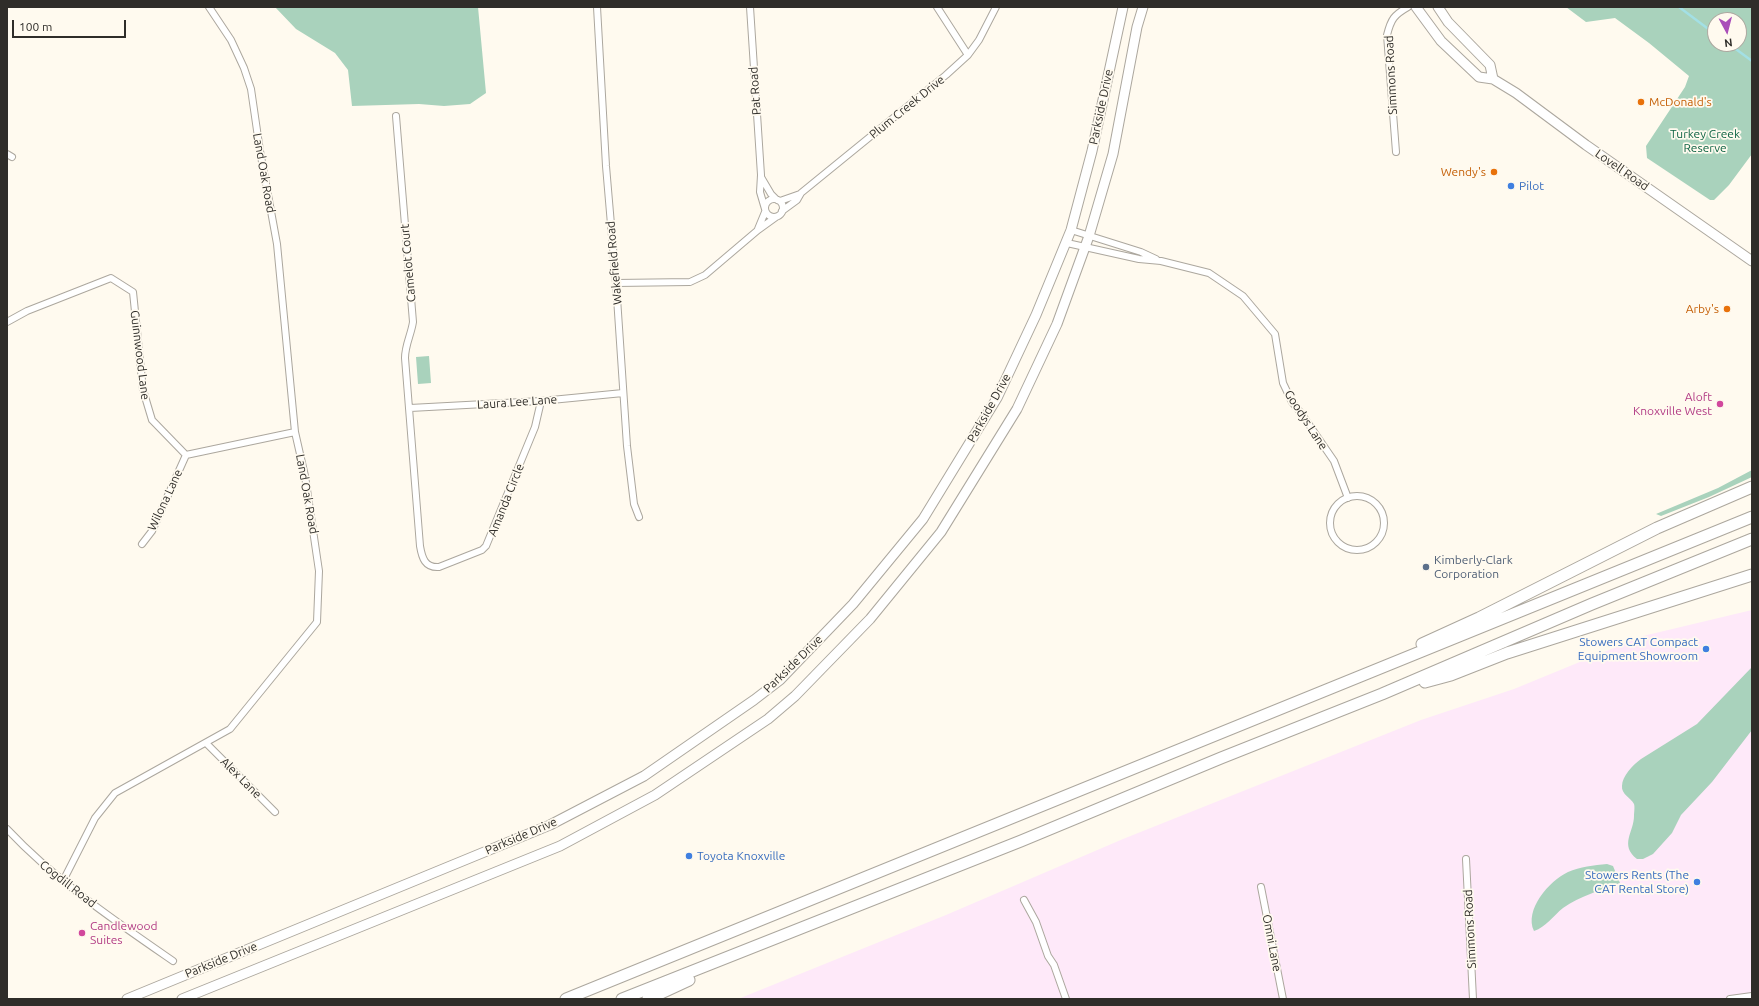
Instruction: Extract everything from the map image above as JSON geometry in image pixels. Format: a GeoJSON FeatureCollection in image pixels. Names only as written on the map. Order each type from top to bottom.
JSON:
{"type":"FeatureCollection","features":[{"type":"Feature","properties":{"kind":"highway"},"geometry":{"type":"LineString","coordinates":[[1350,679],[1377,664],[1479,618],[1657,528],[1752,487]]}},
{"type":"Feature","properties":{"kind":"highway"},"geometry":{"type":"LineString","coordinates":[[566,999],[1350,679],[1752,517]]}},
{"type":"Feature","properties":{"kind":"highway"},"geometry":{"type":"LineString","coordinates":[[622,999],[1382,694],[1592,604],[1752,539]]}},
{"type":"Feature","properties":{"kind":"highway"},"geometry":{"type":"LineString","coordinates":[[1382,694],[1451,674],[1506,653],[1752,575]]}},
{"type":"Feature","properties":{"kind":"highway"},"geometry":{"type":"LineString","coordinates":[[648,999],[797,930]]}},
{"type":"Feature","properties":{"kind":"street","name":"Land Oak Road"},"geometry":{"type":"LineString","coordinates":[[63,880],[95,818],[115,793],[206,744],[230,729],[317,622],[319,571],[305,476],[295,432],[276,244],[251,89],[244,68],[231,40],[210,7]]}},
{"type":"Feature","properties":{"kind":"street","name":"Wakefield Road"},"geometry":{"type":"LineString","coordinates":[[597,7],[606,166],[616,283],[623,393],[634,504],[640,518]]}},
{"type":"Feature","properties":{"kind":"street","name":"Pat Road"},"geometry":{"type":"LineString","coordinates":[[750,7],[761,175],[760,192],[765,210]]}},
{"type":"Feature","properties":{"kind":"street"},"geometry":{"type":"LineString","coordinates":[[938,7],[968,55]]}},
{"type":"Feature","properties":{"kind":"street","name":"Plum Creek Drive"},"geometry":{"type":"LineString","coordinates":[[616,283],[690,282],[705,275],[796,200],[801,193],[946,75],[968,55],[980,40],[996,7]]}},
{"type":"Feature","properties":{"kind":"street","name":"Parkside Drive"},"geometry":{"type":"LineString","coordinates":[[127,999],[550,825],[644,776],[780,680],[850,607],[923,519],[997,398],[1036,315],[1067,243],[1092,151],[1123,7]]}},
{"type":"Feature","properties":{"kind":"street","name":"Parkside Drive"},"geometry":{"type":"LineString","coordinates":[[182,999],[560,846],[656,795],[768,719],[795,696],[870,619],[941,532],[1017,409],[1057,324],[1089,236],[1113,154],[1136,35],[1143,7]]}},
{"type":"Feature","properties":{"kind":"street","name":"Simmons Road"},"geometry":{"type":"LineString","coordinates":[[1396,152],[1387,35],[1390,22],[1398,13],[1408,7]]}},
{"type":"Feature","properties":{"kind":"street","name":"Lovell Road"},"geometry":{"type":"LineString","coordinates":[[1416,7],[1441,41],[1479,77],[1493,78],[1752,261]]}},
{"type":"Feature","properties":{"kind":"street"},"geometry":{"type":"LineString","coordinates":[[1438,7],[1457,32],[1490,65],[1493,78]]}},
{"type":"Feature","properties":{"kind":"street","name":"Camelot Court"},"geometry":{"type":"LineString","coordinates":[[396,116],[413,322],[411,335],[405,346],[410,408]]}},
{"type":"Feature","properties":{"kind":"street","name":"Pat Road"},"geometry":{"type":"LineString","coordinates":[[761,175],[771,194],[778,201]]}},
{"type":"Feature","properties":{"kind":"street","name":"Plum Creek Drive"},"geometry":{"type":"LineString","coordinates":[[758,230],[768,201],[778,201],[801,193]]}},
{"type":"Feature","properties":{"kind":"street"},"geometry":{"type":"LineString","coordinates":[[778,201],[783,207],[782,211]]}},
{"type":"Feature","properties":{"kind":"street"},"geometry":{"type":"LineString","coordinates":[[765,210],[769,216],[776,217]]}},
{"type":"Feature","properties":{"kind":"street","name":"Goodys Lane"},"geometry":{"type":"LineString","coordinates":[[1071,230],[1141,252],[1161,261]]}},
{"type":"Feature","properties":{"kind":"street","name":"Goodys Lane"},"geometry":{"type":"LineString","coordinates":[[1067,243],[1139,259],[1161,261],[1209,273],[1243,296],[1275,334],[1283,384],[1292,402],[1334,461],[1348,498]]}},
{"type":"Feature","properties":{"kind":"street","name":"Guinnwood Lane"},"geometry":{"type":"LineString","coordinates":[[7,322],[27,311],[111,278],[133,292],[143,390],[146,405],[152,420],[186,455]]}},
{"type":"Feature","properties":{"kind":"street","name":"Laura Lee Lane"},"geometry":{"type":"LineString","coordinates":[[410,408],[541,401],[623,393]]}},
{"type":"Feature","properties":{"kind":"street","name":"Amanda Circle"},"geometry":{"type":"LineString","coordinates":[[410,408],[422,560],[434,567],[439,567],[469,555],[486,546],[535,427],[541,401]]}},
{"type":"Feature","properties":{"kind":"street"},"geometry":{"type":"LineString","coordinates":[[186,455],[295,432]]}},
{"type":"Feature","properties":{"kind":"street","name":"Wilona Lane"},"geometry":{"type":"LineString","coordinates":[[142,544],[152,530],[186,455]]}},
{"type":"Feature","properties":{"kind":"street"},"geometry":{"type":"LineString","coordinates":[[1357,496],[1367,498],[1375,502],[1381,509],[1385,518],[1385,528],[1382,537],[1376,544],[1360,551],[1343,547],[1332,534],[1330,525],[1332,513],[1340,502],[1348,498],[1357,496]]}},
{"type":"Feature","properties":{"kind":"street","name":"Alex Lane"},"geometry":{"type":"LineString","coordinates":[[206,744],[275,812]]}},
{"type":"Feature","properties":{"kind":"street","name":"Cogdill Road"},"geometry":{"type":"LineString","coordinates":[[7,829],[27,851],[63,880],[124,927],[173,961]]}},
{"type":"Feature","properties":{"kind":"street","name":"Simmons Road"},"geometry":{"type":"LineString","coordinates":[[1466,859],[1473,999]]}},
{"type":"Feature","properties":{"kind":"street","name":"Omni Lane"},"geometry":{"type":"LineString","coordinates":[[1261,887],[1283,999]]}},
{"type":"Feature","properties":{"kind":"street"},"geometry":{"type":"LineString","coordinates":[[1024,900],[1036,922],[1066,999]]}},
{"type":"Feature","properties":{"kind":"street"},"geometry":{"type":"LineString","coordinates":[[1730,999],[1752,996]]}},
{"type":"Feature","properties":{"kind":"shaded area"},"geometry":{"type":"Polygon","coordinates":[[[1752,610],[1752,999],[738,999],[946,915],[1123,839],[1421,720],[1514,689],[1643,636],[1752,610]]]}},
{"type":"Feature","properties":{"kind":"green space"},"geometry":{"type":"Polygon","coordinates":[[[275,7],[478,7],[486,93],[470,104],[444,106],[419,104],[352,106],[348,70],[335,53],[296,29],[275,7]]]}},
{"type":"Feature","properties":{"kind":"green space","name":"Turkey Creek Reserve"},"geometry":{"type":"Polygon","coordinates":[[[1566,7],[1752,7],[1752,154],[1729,185],[1714,200],[1710,200],[1647,158],[1646,146],[1685,87],[1689,76],[1649,43],[1615,18],[1586,22],[1566,7]]]}},
{"type":"Feature","properties":{"kind":"green space"},"geometry":{"type":"Polygon","coordinates":[[[429,356],[431,383],[418,384],[416,357],[429,356]]]}},
{"type":"Feature","properties":{"kind":"green space"},"geometry":{"type":"Polygon","coordinates":[[[1752,470],[1752,477],[1709,497],[1661,516],[1656,514],[1718,488],[1752,470]]]}},
{"type":"Feature","properties":{"kind":"green space"},"geometry":{"type":"Polygon","coordinates":[[[1752,667],[1752,730],[1712,782],[1681,815],[1672,833],[1653,854],[1643,859],[1637,859],[1629,849],[1628,843],[1633,822],[1634,804],[1622,789],[1622,782],[1624,778],[1631,768],[1641,759],[1697,724],[1752,667]]]}},
{"type":"Feature","properties":{"kind":"green space"},"geometry":{"type":"Polygon","coordinates":[[[1607,864],[1613,866],[1620,883],[1576,900],[1563,908],[1546,924],[1534,931],[1532,914],[1535,905],[1553,882],[1573,870],[1587,866],[1607,864]]]}},
{"type":"Feature","properties":{"kind":"waterway"},"geometry":{"type":"LineString","coordinates":[[1679,7],[1707,28]]}},
{"type":"Feature","properties":{"kind":"waterway"},"geometry":{"type":"LineString","coordinates":[[1740,52],[1752,61]]}},
{"type":"Feature","properties":{"kind":"place","name":"McDonald's"},"geometry":{"type":"Point","coordinates":[1641,102]}},
{"type":"Feature","properties":{"kind":"place","name":"Wendy's"},"geometry":{"type":"Point","coordinates":[1494,172]}},
{"type":"Feature","properties":{"kind":"place","name":"Pilot"},"geometry":{"type":"Point","coordinates":[1511,186]}},
{"type":"Feature","properties":{"kind":"place","name":"Arby's"},"geometry":{"type":"Point","coordinates":[1727,309]}},
{"type":"Feature","properties":{"kind":"place","name":"Aloft Knoxville West"},"geometry":{"type":"Point","coordinates":[1720,404]}},
{"type":"Feature","properties":{"kind":"place","name":"Kimberly-Clark Corporation"},"geometry":{"type":"Point","coordinates":[1426,567]}},
{"type":"Feature","properties":{"kind":"place","name":"Stowers CAT Compact Equipment Showroom"},"geometry":{"type":"Point","coordinates":[1706,649]}},
{"type":"Feature","properties":{"kind":"place","name":"Toyota Knoxville"},"geometry":{"type":"Point","coordinates":[689,856]}},
{"type":"Feature","properties":{"kind":"place","name":"Stowers Rents (The CAT Rental Store)"},"geometry":{"type":"Point","coordinates":[1697,882]}},
{"type":"Feature","properties":{"kind":"place","name":"Candlewood Suites"},"geometry":{"type":"Point","coordinates":[82,933]}}]}
